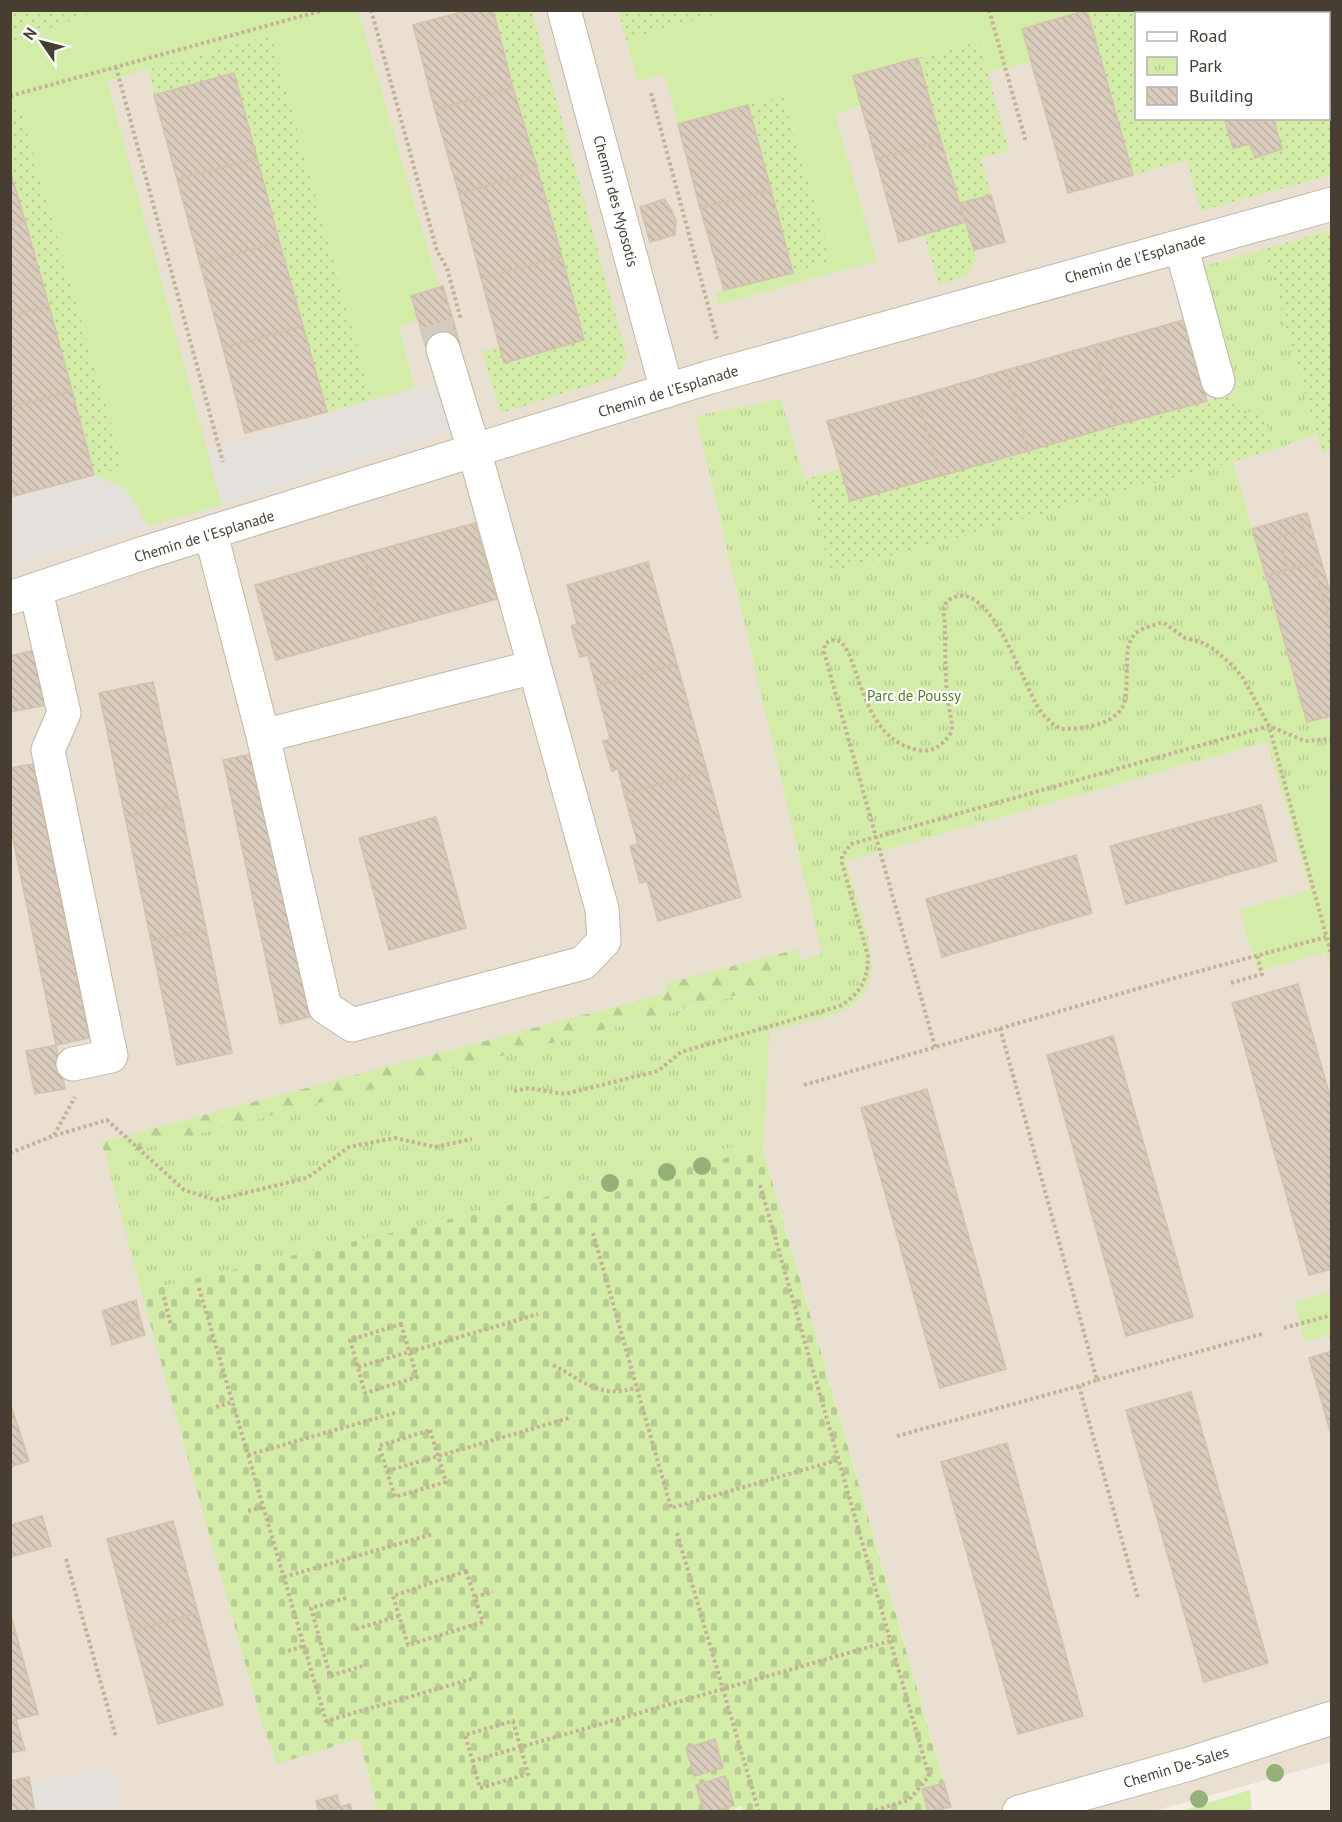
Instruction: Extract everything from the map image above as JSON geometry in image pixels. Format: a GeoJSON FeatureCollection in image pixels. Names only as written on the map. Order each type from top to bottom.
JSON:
{"type":"FeatureCollection","features":[{"type":"Feature","properties":{"kind":"street","name":"Chemin des Myosotis"},"geometry":{"type":"LineString","coordinates":[[564,10],[667,391]]}},
{"type":"Feature","properties":{"kind":"street","name":"Chemin de l'Esplanade"},"geometry":{"type":"LineString","coordinates":[[23,595],[144,553],[667,391],[1332,204]]}},
{"type":"Feature","properties":{"kind":"street"},"geometry":{"type":"LineString","coordinates":[[1181,246],[1218,381]]}},
{"type":"Feature","properties":{"kind":"street"},"geometry":{"type":"LineString","coordinates":[[211,534],[263,736],[325,1007],[352,1025],[583,963],[604,941],[602,909],[474,450],[452,336]]}},
{"type":"Feature","properties":{"kind":"street"},"geometry":{"type":"LineString","coordinates":[[23,595],[64,713],[48,750],[111,1056],[73,1064]]}},
{"type":"Feature","properties":{"kind":"street"},"geometry":{"type":"LineString","coordinates":[[263,736],[534,667]]}},
{"type":"Feature","properties":{"kind":"street","name":"Chemin De-Sales"},"geometry":{"type":"LineString","coordinates":[[1023,1811],[1189,1764],[1332,1718]]}},
{"type":"Feature","properties":{"kind":"path"},"geometry":{"type":"LineString","coordinates":[[10,96],[324,10]]}},
{"type":"Feature","properties":{"kind":"path"},"geometry":{"type":"LineString","coordinates":[[371,10],[437,250],[447,268],[452,336]]}},
{"type":"Feature","properties":{"kind":"path"},"geometry":{"type":"LineString","coordinates":[[989,10],[1026,142]]}},
{"type":"Feature","properties":{"kind":"path"},"geometry":{"type":"LineString","coordinates":[[116,67],[222,462]]}},
{"type":"Feature","properties":{"kind":"path"},"geometry":{"type":"LineString","coordinates":[[651,93],[719,346]]}},
{"type":"Feature","properties":{"kind":"path"},"geometry":{"type":"LineString","coordinates":[[935,1047],[824,652],[825,644],[831,640],[840,641],[846,647],[865,697],[882,730],[891,739],[904,746],[930,751],[939,747],[952,731],[943,610],[944,605],[957,596],[971,599],[988,611],[1012,654],[1036,705],[1044,717],[1060,729],[1102,723],[1117,713],[1123,706],[1125,698],[1127,647],[1136,632],[1160,622],[1185,638],[1203,643],[1215,650],[1234,667],[1243,678],[1269,726],[1332,957]]}},
{"type":"Feature","properties":{"kind":"path"},"geometry":{"type":"LineString","coordinates":[[514,1091],[528,1088],[566,1094],[658,1071],[681,1052],[840,1006],[851,1000],[865,980],[868,956],[842,856],[851,844],[1269,726],[1305,741],[1332,739]]}},
{"type":"Feature","properties":{"kind":"path"},"geometry":{"type":"LineString","coordinates":[[804,1084],[1326,937]]}},
{"type":"Feature","properties":{"kind":"path"},"geometry":{"type":"LineString","coordinates":[[1231,983],[1262,974],[1257,955]]}},
{"type":"Feature","properties":{"kind":"path"},"geometry":{"type":"LineString","coordinates":[[1000,1028],[1097,1380]]}},
{"type":"Feature","properties":{"kind":"path"},"geometry":{"type":"LineString","coordinates":[[10,1153],[53,1136],[107,1120],[183,1190],[216,1200],[307,1178],[349,1148],[395,1138],[435,1147],[472,1139]]}},
{"type":"Feature","properties":{"kind":"path"},"geometry":{"type":"LineString","coordinates":[[760,1185],[929,1776],[909,1800],[869,1812]]}},
{"type":"Feature","properties":{"kind":"path"},"geometry":{"type":"LineString","coordinates":[[593,1233],[670,1508],[838,1461]]}},
{"type":"Feature","properties":{"kind":"path"},"geometry":{"type":"LineString","coordinates":[[199,1288],[326,1722],[475,1678]]}},
{"type":"Feature","properties":{"kind":"path"},"geometry":{"type":"LineString","coordinates":[[164,1297],[171,1326]]}},
{"type":"Feature","properties":{"kind":"path"},"geometry":{"type":"LineString","coordinates":[[358,1367],[538,1314]]}},
{"type":"Feature","properties":{"kind":"path"},"geometry":{"type":"LineString","coordinates":[[1284,1328],[1332,1315]]}},
{"type":"Feature","properties":{"kind":"path"},"geometry":{"type":"LineString","coordinates":[[401,1324],[417,1377],[365,1393],[358,1367],[350,1340],[401,1324]]}},
{"type":"Feature","properties":{"kind":"path"},"geometry":{"type":"LineString","coordinates":[[897,1436],[1262,1334]]}},
{"type":"Feature","properties":{"kind":"path"},"geometry":{"type":"LineString","coordinates":[[553,1365],[592,1387],[609,1392],[623,1392],[637,1387]]}},
{"type":"Feature","properties":{"kind":"path"},"geometry":{"type":"LineString","coordinates":[[1079,1386],[1138,1598]]}},
{"type":"Feature","properties":{"kind":"path"},"geometry":{"type":"LineString","coordinates":[[216,1407],[232,1402]]}},
{"type":"Feature","properties":{"kind":"path"},"geometry":{"type":"LineString","coordinates":[[248,1455],[398,1412]]}},
{"type":"Feature","properties":{"kind":"path"},"geometry":{"type":"LineString","coordinates":[[387,1471],[569,1418]]}},
{"type":"Feature","properties":{"kind":"path"},"geometry":{"type":"LineString","coordinates":[[430,1430],[446,1482],[395,1497],[387,1471],[379,1446],[430,1430]]}},
{"type":"Feature","properties":{"kind":"path"},"geometry":{"type":"LineString","coordinates":[[248,1511],[263,1507]]}},
{"type":"Feature","properties":{"kind":"path"},"geometry":{"type":"LineString","coordinates":[[677,1533],[759,1812]]}},
{"type":"Feature","properties":{"kind":"path"},"geometry":{"type":"LineString","coordinates":[[284,1577],[433,1534]]}},
{"type":"Feature","properties":{"kind":"path"},"geometry":{"type":"LineString","coordinates":[[66,1559],[116,1737]]}},
{"type":"Feature","properties":{"kind":"path"},"geometry":{"type":"LineString","coordinates":[[466,1571],[475,1597],[483,1622],[408,1645],[393,1596],[466,1571]]}},
{"type":"Feature","properties":{"kind":"path"},"geometry":{"type":"LineString","coordinates":[[475,1597],[493,1592]]}},
{"type":"Feature","properties":{"kind":"path"},"geometry":{"type":"LineString","coordinates":[[346,1598],[311,1608],[330,1676],[366,1665]]}},
{"type":"Feature","properties":{"kind":"path"},"geometry":{"type":"LineString","coordinates":[[356,1629],[399,1616]]}},
{"type":"Feature","properties":{"kind":"path"},"geometry":{"type":"LineString","coordinates":[[472,1761],[890,1641]]}},
{"type":"Feature","properties":{"kind":"path"},"geometry":{"type":"LineString","coordinates":[[288,1651],[304,1646]]}},
{"type":"Feature","properties":{"kind":"path"},"geometry":{"type":"LineString","coordinates":[[513,1721],[528,1774],[480,1788],[472,1761],[465,1735],[513,1721]]}},
{"type":"Feature","properties":{"kind":"shaded area"},"geometry":{"type":"Polygon","coordinates":[[[11,11],[1331,11],[1331,1762],[1153,1811],[935,1811],[951,1806],[763,1150],[277,1763],[359,1739],[378,1811],[11,1812],[11,11]]]}},
{"type":"Feature","properties":{"kind":"shaded area"},"geometry":{"type":"Polygon","coordinates":[[[439,383],[452,430],[222,505],[207,451],[439,383]]]}},
{"type":"Feature","properties":{"kind":"shaded area"},"geometry":{"type":"Polygon","coordinates":[[[94,475],[126,489],[148,526],[11,566],[11,497],[94,475]]]}},
{"type":"Feature","properties":{"kind":"shaded area"},"geometry":{"type":"Polygon","coordinates":[[[113,1767],[122,1811],[35,1811],[30,1783],[113,1767]]]}},
{"type":"Feature","properties":{"kind":"green space"},"geometry":{"type":"Polygon","coordinates":[[[11,10],[97,10],[97,11],[11,42],[11,10]]]}},
{"type":"Feature","properties":{"kind":"green space"},"geometry":{"type":"Polygon","coordinates":[[[97,11],[358,11],[439,288],[418,320],[399,327],[415,388],[372,400],[271,35],[107,81],[222,505],[148,526],[126,489],[94,475],[124,467],[18,102],[11,104],[10,42],[97,11]]]}},
{"type":"Feature","properties":{"kind":"green space"},"geometry":{"type":"Polygon","coordinates":[[[493,11],[532,11],[627,357],[616,377],[501,413],[482,352],[500,347],[504,362],[584,339],[493,11]]]}},
{"type":"Feature","properties":{"kind":"green space"},"geometry":{"type":"Polygon","coordinates":[[[618,11],[640,11],[641,13],[728,11],[626,40],[618,11]]]}},
{"type":"Feature","properties":{"kind":"green space"},"geometry":{"type":"Polygon","coordinates":[[[728,11],[1086,11],[1022,29],[1030,62],[987,72],[978,40],[853,76],[861,106],[835,114],[877,261],[718,305],[716,293],[832,261],[783,97],[678,124],[664,74],[638,82],[626,40],[728,11]]]}},
{"type":"Feature","properties":{"kind":"green space"},"geometry":{"type":"Polygon","coordinates":[[[1087,11],[1331,11],[1331,175],[1201,211],[1187,160],[1133,175],[1087,11]]]}},
{"type":"Feature","properties":{"kind":"green space"},"geometry":{"type":"Polygon","coordinates":[[[271,35],[372,400],[327,412],[234,74],[154,95],[149,69],[271,35]]]}},
{"type":"Feature","properties":{"kind":"green space"},"geometry":{"type":"Polygon","coordinates":[[[979,40],[1009,151],[981,158],[991,195],[960,203],[918,58],[979,40]]]}},
{"type":"Feature","properties":{"kind":"green space"},"geometry":{"type":"Polygon","coordinates":[[[783,96],[832,262],[793,273],[748,105],[783,96]]]}},
{"type":"Feature","properties":{"kind":"green space"},"geometry":{"type":"Polygon","coordinates":[[[18,102],[124,468],[94,475],[11,170],[10,104],[18,102]]]}},
{"type":"Feature","properties":{"kind":"green space"},"geometry":{"type":"Polygon","coordinates":[[[965,222],[976,261],[965,277],[939,285],[924,234],[965,222]]]}},
{"type":"Feature","properties":{"kind":"green space"},"geometry":{"type":"Polygon","coordinates":[[[1331,230],[1332,450],[1322,453],[1264,249],[1331,230]]]}},
{"type":"Feature","properties":{"kind":"green space"},"geometry":{"type":"Polygon","coordinates":[[[1264,249],[1316,434],[1274,450],[1262,409],[1241,415],[1202,267],[1264,249]]]}},
{"type":"Feature","properties":{"kind":"green space"},"geometry":{"type":"Polygon","coordinates":[[[1235,393],[1241,415],[1262,409],[1274,450],[831,572],[805,479],[841,469],[851,501],[1235,393]]]}},
{"type":"Feature","properties":{"kind":"green space","name":"Parc de Poussy"},"geometry":{"type":"Polygon","coordinates":[[[781,399],[831,571],[1233,462],[1307,722],[1331,716],[1331,782],[1283,796],[1267,742],[846,861],[863,916],[871,957],[870,976],[865,992],[845,1010],[769,1031],[769,1045],[757,1048],[751,1143],[554,1187],[556,1194],[141,1291],[107,1160],[149,1147],[764,989],[760,974],[822,954],[696,416],[781,399]]]}},
{"type":"Feature","properties":{"kind":"green space"},"geometry":{"type":"Polygon","coordinates":[[[1328,783],[1332,803],[1331,973],[1326,952],[1258,971],[1239,910],[1310,890],[1283,796],[1328,783]]]}},
{"type":"Feature","properties":{"kind":"green space"},"geometry":{"type":"Polygon","coordinates":[[[798,949],[801,961],[760,974],[764,988],[149,1147],[107,1160],[101,1142],[667,993],[664,984],[798,949]]]}},
{"type":"Feature","properties":{"kind":"green space"},"geometry":{"type":"Polygon","coordinates":[[[769,1045],[763,1150],[556,1194],[554,1188],[751,1143],[757,1048],[769,1045]]]}},
{"type":"Feature","properties":{"kind":"green space"},"geometry":{"type":"Polygon","coordinates":[[[763,1150],[951,1807],[935,1812],[744,1812],[742,1806],[724,1812],[378,1811],[359,1739],[277,1764],[262,1723],[141,1291],[556,1194],[763,1150]]]}},
{"type":"Feature","properties":{"kind":"green space"},"geometry":{"type":"Polygon","coordinates":[[[1331,1292],[1331,1334],[1305,1342],[1294,1302],[1331,1292]]]}},
{"type":"Feature","properties":{"kind":"green space"},"geometry":{"type":"Polygon","coordinates":[[[1250,1790],[1252,1811],[1181,1811],[1250,1790]]]}},
{"type":"Feature","properties":{"kind":"building"},"geometry":{"type":"Polygon","coordinates":[[[469,10],[493,10],[513,88],[435,110],[413,25],[469,10]]]}},
{"type":"Feature","properties":{"kind":"building"},"geometry":{"type":"Polygon","coordinates":[[[1087,10],[1133,175],[1068,193],[1022,29],[1087,10]]]}},
{"type":"Feature","properties":{"kind":"building"},"geometry":{"type":"Polygon","coordinates":[[[918,58],[941,141],[876,159],[853,76],[918,58]]]}},
{"type":"Feature","properties":{"kind":"building"},"geometry":{"type":"Polygon","coordinates":[[[234,73],[257,158],[177,179],[154,95],[234,73]]]}},
{"type":"Feature","properties":{"kind":"building"},"geometry":{"type":"Polygon","coordinates":[[[513,88],[538,171],[459,194],[435,110],[513,88]]]}},
{"type":"Feature","properties":{"kind":"building"},"geometry":{"type":"Polygon","coordinates":[[[748,105],[771,190],[700,208],[678,124],[748,105]]]}},
{"type":"Feature","properties":{"kind":"building"},"geometry":{"type":"Polygon","coordinates":[[[1225,120],[1274,120],[1282,149],[1255,158],[1250,144],[1233,148],[1225,120]]]}},
{"type":"Feature","properties":{"kind":"building"},"geometry":{"type":"Polygon","coordinates":[[[941,141],[965,222],[899,242],[876,159],[941,141]]]}},
{"type":"Feature","properties":{"kind":"building"},"geometry":{"type":"Polygon","coordinates":[[[257,158],[279,241],[200,264],[177,179],[257,158]]]}},
{"type":"Feature","properties":{"kind":"building"},"geometry":{"type":"Polygon","coordinates":[[[10,170],[25,221],[10,225],[10,170]]]}},
{"type":"Feature","properties":{"kind":"building"},"geometry":{"type":"Polygon","coordinates":[[[538,171],[562,257],[481,278],[459,194],[538,171]]]}},
{"type":"Feature","properties":{"kind":"building"},"geometry":{"type":"Polygon","coordinates":[[[771,190],[793,273],[724,290],[700,208],[771,190]]]}},
{"type":"Feature","properties":{"kind":"building"},"geometry":{"type":"Polygon","coordinates":[[[991,195],[1005,242],[974,250],[960,203],[991,195]]]}},
{"type":"Feature","properties":{"kind":"building"},"geometry":{"type":"Polygon","coordinates":[[[664,199],[676,221],[675,235],[650,242],[640,207],[664,199]]]}},
{"type":"Feature","properties":{"kind":"building"},"geometry":{"type":"Polygon","coordinates":[[[25,221],[49,306],[10,316],[10,225],[25,221]]]}},
{"type":"Feature","properties":{"kind":"building"},"geometry":{"type":"Polygon","coordinates":[[[279,241],[303,326],[223,348],[200,264],[279,241]]]}},
{"type":"Feature","properties":{"kind":"building"},"geometry":{"type":"Polygon","coordinates":[[[562,257],[584,340],[504,363],[481,278],[562,257]]]}},
{"type":"Feature","properties":{"kind":"building"},"geometry":{"type":"Polygon","coordinates":[[[443,286],[460,344],[428,353],[411,296],[443,286]]]}},
{"type":"Feature","properties":{"kind":"building"},"geometry":{"type":"Polygon","coordinates":[[[49,306],[72,391],[10,407],[10,316],[49,306]]]}},
{"type":"Feature","properties":{"kind":"building"},"geometry":{"type":"Polygon","coordinates":[[[1184,320],[1207,401],[1117,425],[1094,345],[1184,320]]]}},
{"type":"Feature","properties":{"kind":"building"},"geometry":{"type":"Polygon","coordinates":[[[303,326],[327,412],[245,433],[223,348],[303,326]]]}},
{"type":"Feature","properties":{"kind":"building"},"geometry":{"type":"Polygon","coordinates":[[[1094,345],[1117,425],[1028,451],[1006,370],[1094,345]]]}},
{"type":"Feature","properties":{"kind":"building"},"geometry":{"type":"Polygon","coordinates":[[[1006,370],[1028,451],[940,476],[917,396],[1006,370]]]}},
{"type":"Feature","properties":{"kind":"building"},"geometry":{"type":"Polygon","coordinates":[[[72,391],[94,475],[14,496],[10,483],[10,407],[72,391]]]}},
{"type":"Feature","properties":{"kind":"building"},"geometry":{"type":"Polygon","coordinates":[[[917,396],[940,476],[850,501],[827,421],[917,396]]]}},
{"type":"Feature","properties":{"kind":"building"},"geometry":{"type":"Polygon","coordinates":[[[1307,513],[1332,598],[1332,629],[1313,563],[1288,569],[1279,537],[1304,530],[1299,515],[1307,513]]]}},
{"type":"Feature","properties":{"kind":"building"},"geometry":{"type":"Polygon","coordinates":[[[1299,515],[1304,530],[1279,537],[1288,569],[1266,576],[1252,529],[1299,515]]]}},
{"type":"Feature","properties":{"kind":"building"},"geometry":{"type":"Polygon","coordinates":[[[475,523],[497,599],[384,630],[363,554],[475,523]]]}},
{"type":"Feature","properties":{"kind":"building"},"geometry":{"type":"Polygon","coordinates":[[[363,554],[384,630],[276,660],[255,585],[363,554]]]}},
{"type":"Feature","properties":{"kind":"building"},"geometry":{"type":"Polygon","coordinates":[[[648,562],[677,664],[596,686],[588,655],[580,657],[571,626],[577,624],[567,585],[648,562]]]}},
{"type":"Feature","properties":{"kind":"building"},"geometry":{"type":"Polygon","coordinates":[[[1313,563],[1332,629],[1332,716],[1307,722],[1266,576],[1313,563]]]}},
{"type":"Feature","properties":{"kind":"building"},"geometry":{"type":"Polygon","coordinates":[[[35,650],[46,705],[10,712],[10,656],[35,650]]]}},
{"type":"Feature","properties":{"kind":"building"},"geometry":{"type":"Polygon","coordinates":[[[677,664],[707,771],[624,794],[618,769],[612,771],[603,741],[610,739],[596,686],[677,664]]]}},
{"type":"Feature","properties":{"kind":"building"},"geometry":{"type":"Polygon","coordinates":[[[153,682],[180,805],[125,816],[99,693],[153,682]]]}},
{"type":"Feature","properties":{"kind":"building"},"geometry":{"type":"Polygon","coordinates":[[[252,754],[310,1017],[280,1024],[223,760],[252,754]]]}},
{"type":"Feature","properties":{"kind":"building"},"geometry":{"type":"Polygon","coordinates":[[[33,764],[89,1038],[56,1045],[10,825],[10,768],[33,764]]]}},
{"type":"Feature","properties":{"kind":"building"},"geometry":{"type":"Polygon","coordinates":[[[707,771],[741,897],[658,921],[647,881],[640,883],[630,846],[638,844],[624,794],[707,771]]]}},
{"type":"Feature","properties":{"kind":"building"},"geometry":{"type":"Polygon","coordinates":[[[180,805],[206,929],[151,941],[125,816],[180,805]]]}},
{"type":"Feature","properties":{"kind":"building"},"geometry":{"type":"Polygon","coordinates":[[[1261,805],[1277,861],[1126,904],[1110,846],[1261,805]]]}},
{"type":"Feature","properties":{"kind":"building"},"geometry":{"type":"Polygon","coordinates":[[[436,817],[466,928],[389,950],[359,838],[436,817]]]}},
{"type":"Feature","properties":{"kind":"building"},"geometry":{"type":"Polygon","coordinates":[[[1076,855],[1092,913],[942,957],[926,899],[1076,855]]]}},
{"type":"Feature","properties":{"kind":"building"},"geometry":{"type":"Polygon","coordinates":[[[206,929],[232,1053],[177,1065],[151,941],[206,929]]]}},
{"type":"Feature","properties":{"kind":"building"},"geometry":{"type":"Polygon","coordinates":[[[1298,984],[1332,1103],[1332,1269],[1309,1275],[1232,1003],[1298,984]]]}},
{"type":"Feature","properties":{"kind":"building"},"geometry":{"type":"Polygon","coordinates":[[[1113,1036],[1193,1317],[1126,1336],[1047,1055],[1113,1036]]]}},
{"type":"Feature","properties":{"kind":"building"},"geometry":{"type":"Polygon","coordinates":[[[56,1045],[65,1089],[35,1094],[26,1051],[56,1045]]]}},
{"type":"Feature","properties":{"kind":"building"},"geometry":{"type":"Polygon","coordinates":[[[927,1089],[1006,1369],[940,1388],[861,1108],[927,1089]]]}},
{"type":"Feature","properties":{"kind":"building"},"geometry":{"type":"Polygon","coordinates":[[[136,1300],[140,1318],[107,1327],[102,1311],[136,1300]]]}},
{"type":"Feature","properties":{"kind":"building"},"geometry":{"type":"Polygon","coordinates":[[[140,1318],[145,1335],[112,1345],[107,1327],[140,1318]]]}},
{"type":"Feature","properties":{"kind":"building"},"geometry":{"type":"Polygon","coordinates":[[[1332,1351],[1332,1438],[1309,1358],[1332,1351]]]}},
{"type":"Feature","properties":{"kind":"building"},"geometry":{"type":"Polygon","coordinates":[[[1191,1392],[1268,1663],[1204,1682],[1126,1410],[1191,1392]]]}},
{"type":"Feature","properties":{"kind":"building"},"geometry":{"type":"Polygon","coordinates":[[[10,1402],[29,1461],[10,1467],[10,1402]]]}},
{"type":"Feature","properties":{"kind":"building"},"geometry":{"type":"Polygon","coordinates":[[[1007,1443],[1083,1716],[1018,1734],[941,1462],[1007,1443]]]}},
{"type":"Feature","properties":{"kind":"building"},"geometry":{"type":"Polygon","coordinates":[[[42,1516],[51,1546],[10,1557],[10,1525],[42,1516]]]}},
{"type":"Feature","properties":{"kind":"building"},"geometry":{"type":"Polygon","coordinates":[[[173,1521],[198,1613],[132,1631],[107,1539],[173,1521]]]}},
{"type":"Feature","properties":{"kind":"building"},"geometry":{"type":"Polygon","coordinates":[[[10,1612],[38,1714],[10,1721],[10,1612]]]}},
{"type":"Feature","properties":{"kind":"building"},"geometry":{"type":"Polygon","coordinates":[[[198,1613],[223,1705],[158,1724],[132,1631],[198,1613]]]}},
{"type":"Feature","properties":{"kind":"building"},"geometry":{"type":"Polygon","coordinates":[[[16,1720],[25,1750],[10,1753],[10,1721],[16,1720]]]}},
{"type":"Feature","properties":{"kind":"building"},"geometry":{"type":"Polygon","coordinates":[[[715,1739],[723,1768],[694,1776],[686,1748],[715,1739]]]}},
{"type":"Feature","properties":{"kind":"building"},"geometry":{"type":"Polygon","coordinates":[[[725,1776],[734,1805],[714,1812],[704,1812],[696,1785],[725,1776]]]}},
{"type":"Feature","properties":{"kind":"building"},"geometry":{"type":"Polygon","coordinates":[[[29,1777],[35,1812],[10,1812],[10,1781],[29,1777]]]}},
{"type":"Feature","properties":{"kind":"building"},"geometry":{"type":"Polygon","coordinates":[[[944,1783],[951,1807],[928,1812],[922,1789],[944,1783]]]}},
{"type":"Feature","properties":{"kind":"building"},"geometry":{"type":"Polygon","coordinates":[[[337,1795],[340,1807],[319,1812],[316,1801],[337,1795]]]}},
{"type":"Feature","properties":{"kind":"building"},"geometry":{"type":"Polygon","coordinates":[[[350,1804],[352,1812],[325,1812],[340,1807],[350,1804]]]}},
{"type":"Feature","properties":{"kind":"tunnel"},"geometry":{"type":"LineString","coordinates":[[435,324],[443,349]]}}]}
